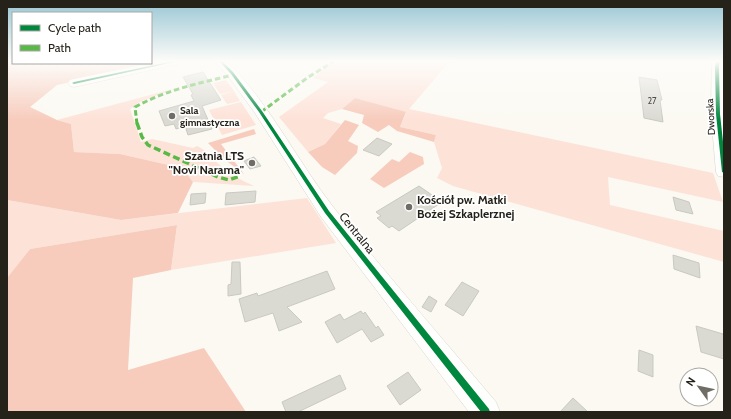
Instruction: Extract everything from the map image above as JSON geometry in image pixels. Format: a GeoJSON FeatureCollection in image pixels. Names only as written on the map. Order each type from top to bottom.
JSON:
{"type":"FeatureCollection","features":[{"type":"Feature","properties":{"kind":"street"},"geometry":{"type":"LineString","coordinates":[[74,83],[86,81]]}},
{"type":"Feature","properties":{"kind":"street","name":"Centralna"},"geometry":{"type":"LineString","coordinates":[[238,81],[261,112],[327,212],[486,412]]}},
{"type":"Feature","properties":{"kind":"street","name":"Dworska"},"geometry":{"type":"LineString","coordinates":[[718,81],[718,114],[724,172]]}},
{"type":"Feature","properties":{"kind":"shaded area"},"geometry":{"type":"Polygon","coordinates":[[[7,81],[78,81],[57,85],[30,107],[57,120],[71,124],[74,152],[120,154],[182,168],[193,182],[178,213],[121,220],[7,200],[7,81]]]}},
{"type":"Feature","properties":{"kind":"shaded area"},"geometry":{"type":"Polygon","coordinates":[[[226,81],[234,91],[220,94],[213,83],[226,81]]]}},
{"type":"Feature","properties":{"kind":"shaded area"},"geometry":{"type":"Polygon","coordinates":[[[323,81],[433,81],[409,109],[713,173],[723,202],[608,177],[610,205],[724,231],[724,262],[453,186],[437,178],[442,168],[434,142],[436,135],[400,127],[406,113],[355,98],[342,109],[328,113],[323,118],[341,124],[325,144],[308,152],[279,117],[328,82],[323,81]]]}},
{"type":"Feature","properties":{"kind":"shaded area"},"geometry":{"type":"Polygon","coordinates":[[[176,88],[140,102],[130,109],[141,142],[152,139],[193,148],[197,146],[204,150],[230,173],[254,186],[193,182],[182,168],[120,154],[74,152],[71,124],[57,120],[176,88]]]}},
{"type":"Feature","properties":{"kind":"shaded area"},"geometry":{"type":"Polygon","coordinates":[[[234,91],[240,101],[227,104],[221,95],[234,91]]]}},
{"type":"Feature","properties":{"kind":"shaded area"},"geometry":{"type":"Polygon","coordinates":[[[355,98],[406,112],[400,127],[436,135],[434,142],[397,131],[389,125],[378,132],[362,123],[364,115],[342,109],[355,98]]]}},
{"type":"Feature","properties":{"kind":"shaded area"},"geometry":{"type":"Polygon","coordinates":[[[241,102],[256,125],[222,135],[209,110],[241,102]]]}},
{"type":"Feature","properties":{"kind":"shaded area"},"geometry":{"type":"Polygon","coordinates":[[[345,120],[359,125],[348,141],[358,146],[357,153],[335,175],[322,167],[308,152],[325,144],[345,120]]]}},
{"type":"Feature","properties":{"kind":"shaded area"},"geometry":{"type":"Polygon","coordinates":[[[254,129],[256,134],[221,144],[244,174],[224,159],[208,143],[254,129]]]}},
{"type":"Feature","properties":{"kind":"shaded area"},"geometry":{"type":"Polygon","coordinates":[[[410,152],[423,157],[424,164],[384,188],[370,179],[392,159],[399,162],[410,152]]]}},
{"type":"Feature","properties":{"kind":"shaded area"},"geometry":{"type":"Polygon","coordinates":[[[307,198],[336,243],[171,270],[177,225],[30,249],[7,278],[7,200],[121,220],[307,198]]]}},
{"type":"Feature","properties":{"kind":"shaded area"},"geometry":{"type":"Polygon","coordinates":[[[177,225],[171,270],[133,278],[128,370],[204,348],[246,412],[7,412],[7,278],[30,249],[177,225]]]}},
{"type":"Feature","properties":{"kind":"building"},"geometry":{"type":"Polygon","coordinates":[[[185,81],[208,81],[221,100],[202,106],[212,129],[188,135],[185,126],[176,129],[174,124],[165,126],[159,111],[194,101],[191,95],[193,94],[185,81]]]}},
{"type":"Feature","properties":{"kind":"building"},"geometry":{"type":"Polygon","coordinates":[[[639,81],[657,81],[662,100],[660,100],[663,122],[644,118],[639,81]]]}},
{"type":"Feature","properties":{"kind":"building"},"geometry":{"type":"Polygon","coordinates":[[[377,138],[392,144],[379,156],[363,150],[377,138]]]}},
{"type":"Feature","properties":{"kind":"building","name":"Szatnia LTS \"Novi Narama\""},"geometry":{"type":"Polygon","coordinates":[[[254,157],[261,166],[250,169],[244,161],[254,157]]]}},
{"type":"Feature","properties":{"kind":"building","name":"Kościół pw. Matki Bożej Szkaplerznej"},"geometry":{"type":"Polygon","coordinates":[[[419,186],[442,202],[399,231],[392,226],[389,228],[377,218],[381,216],[376,212],[419,186]]]}},
{"type":"Feature","properties":{"kind":"building"},"geometry":{"type":"Polygon","coordinates":[[[256,191],[255,202],[225,205],[226,193],[256,191]]]}},
{"type":"Feature","properties":{"kind":"building"},"geometry":{"type":"Polygon","coordinates":[[[206,193],[205,203],[190,205],[191,194],[206,193]]]}},
{"type":"Feature","properties":{"kind":"building"},"geometry":{"type":"Polygon","coordinates":[[[673,197],[689,202],[693,214],[676,210],[673,197]]]}},
{"type":"Feature","properties":{"kind":"building"},"geometry":{"type":"Polygon","coordinates":[[[673,255],[699,263],[700,278],[674,269],[673,255]]]}},
{"type":"Feature","properties":{"kind":"building"},"geometry":{"type":"Polygon","coordinates":[[[232,262],[240,262],[241,294],[228,296],[228,285],[231,284],[232,262]]]}},
{"type":"Feature","properties":{"kind":"building"},"geometry":{"type":"Polygon","coordinates":[[[327,271],[335,289],[287,307],[302,322],[279,331],[273,313],[245,322],[239,299],[257,293],[258,296],[327,271]]]}},
{"type":"Feature","properties":{"kind":"building"},"geometry":{"type":"Polygon","coordinates":[[[462,282],[479,291],[463,316],[445,305],[462,282]]]}},
{"type":"Feature","properties":{"kind":"building"},"geometry":{"type":"Polygon","coordinates":[[[429,296],[437,301],[431,312],[422,307],[429,296]]]}},
{"type":"Feature","properties":{"kind":"building"},"geometry":{"type":"Polygon","coordinates":[[[361,311],[363,314],[365,312],[376,328],[378,326],[384,335],[371,342],[362,329],[337,343],[325,322],[340,314],[344,320],[361,311]]]}},
{"type":"Feature","properties":{"kind":"building"},"geometry":{"type":"Polygon","coordinates":[[[696,326],[723,334],[724,359],[701,352],[696,326]]]}},
{"type":"Feature","properties":{"kind":"building"},"geometry":{"type":"Polygon","coordinates":[[[639,350],[653,355],[653,377],[638,371],[639,350]]]}},
{"type":"Feature","properties":{"kind":"building"},"geometry":{"type":"Polygon","coordinates":[[[408,372],[421,390],[400,405],[387,386],[408,372]]]}},
{"type":"Feature","properties":{"kind":"building"},"geometry":{"type":"Polygon","coordinates":[[[340,375],[346,389],[298,412],[286,412],[282,402],[340,375]]]}},
{"type":"Feature","properties":{"kind":"building"},"geometry":{"type":"Polygon","coordinates":[[[573,398],[588,412],[560,412],[573,398]]]}},
{"type":"Feature","properties":{"kind":"marked path"},"geometry":{"type":"LineString","coordinates":[[212,81],[158,96],[135,107],[136,122],[142,137],[148,145],[218,177],[229,180],[240,176]]}},
{"type":"Feature","properties":{"kind":"marked path"},"geometry":{"type":"LineString","coordinates":[[261,112],[304,81]]}},
{"type":"Feature","properties":{"kind":"cycle path"},"geometry":{"type":"LineString","coordinates":[[74,83],[86,81]]}},
{"type":"Feature","properties":{"kind":"cycle path"},"geometry":{"type":"LineString","coordinates":[[238,81],[261,112],[327,212],[486,412]]}},
{"type":"Feature","properties":{"kind":"cycle path"},"geometry":{"type":"LineString","coordinates":[[717,81],[718,114],[724,172]]}},
{"type":"Feature","properties":{"kind":"place","name":"Sala gimnastyczna"},"geometry":{"type":"Point","coordinates":[172,116]}},
{"type":"Feature","properties":{"kind":"place","name":"Szatnia LTS \"Novi Narama\""},"geometry":{"type":"Point","coordinates":[252,163]}},
{"type":"Feature","properties":{"kind":"place","name":"Kościół pw. Matki Bożej Szkaplerznej"},"geometry":{"type":"Point","coordinates":[409,207]}}]}
